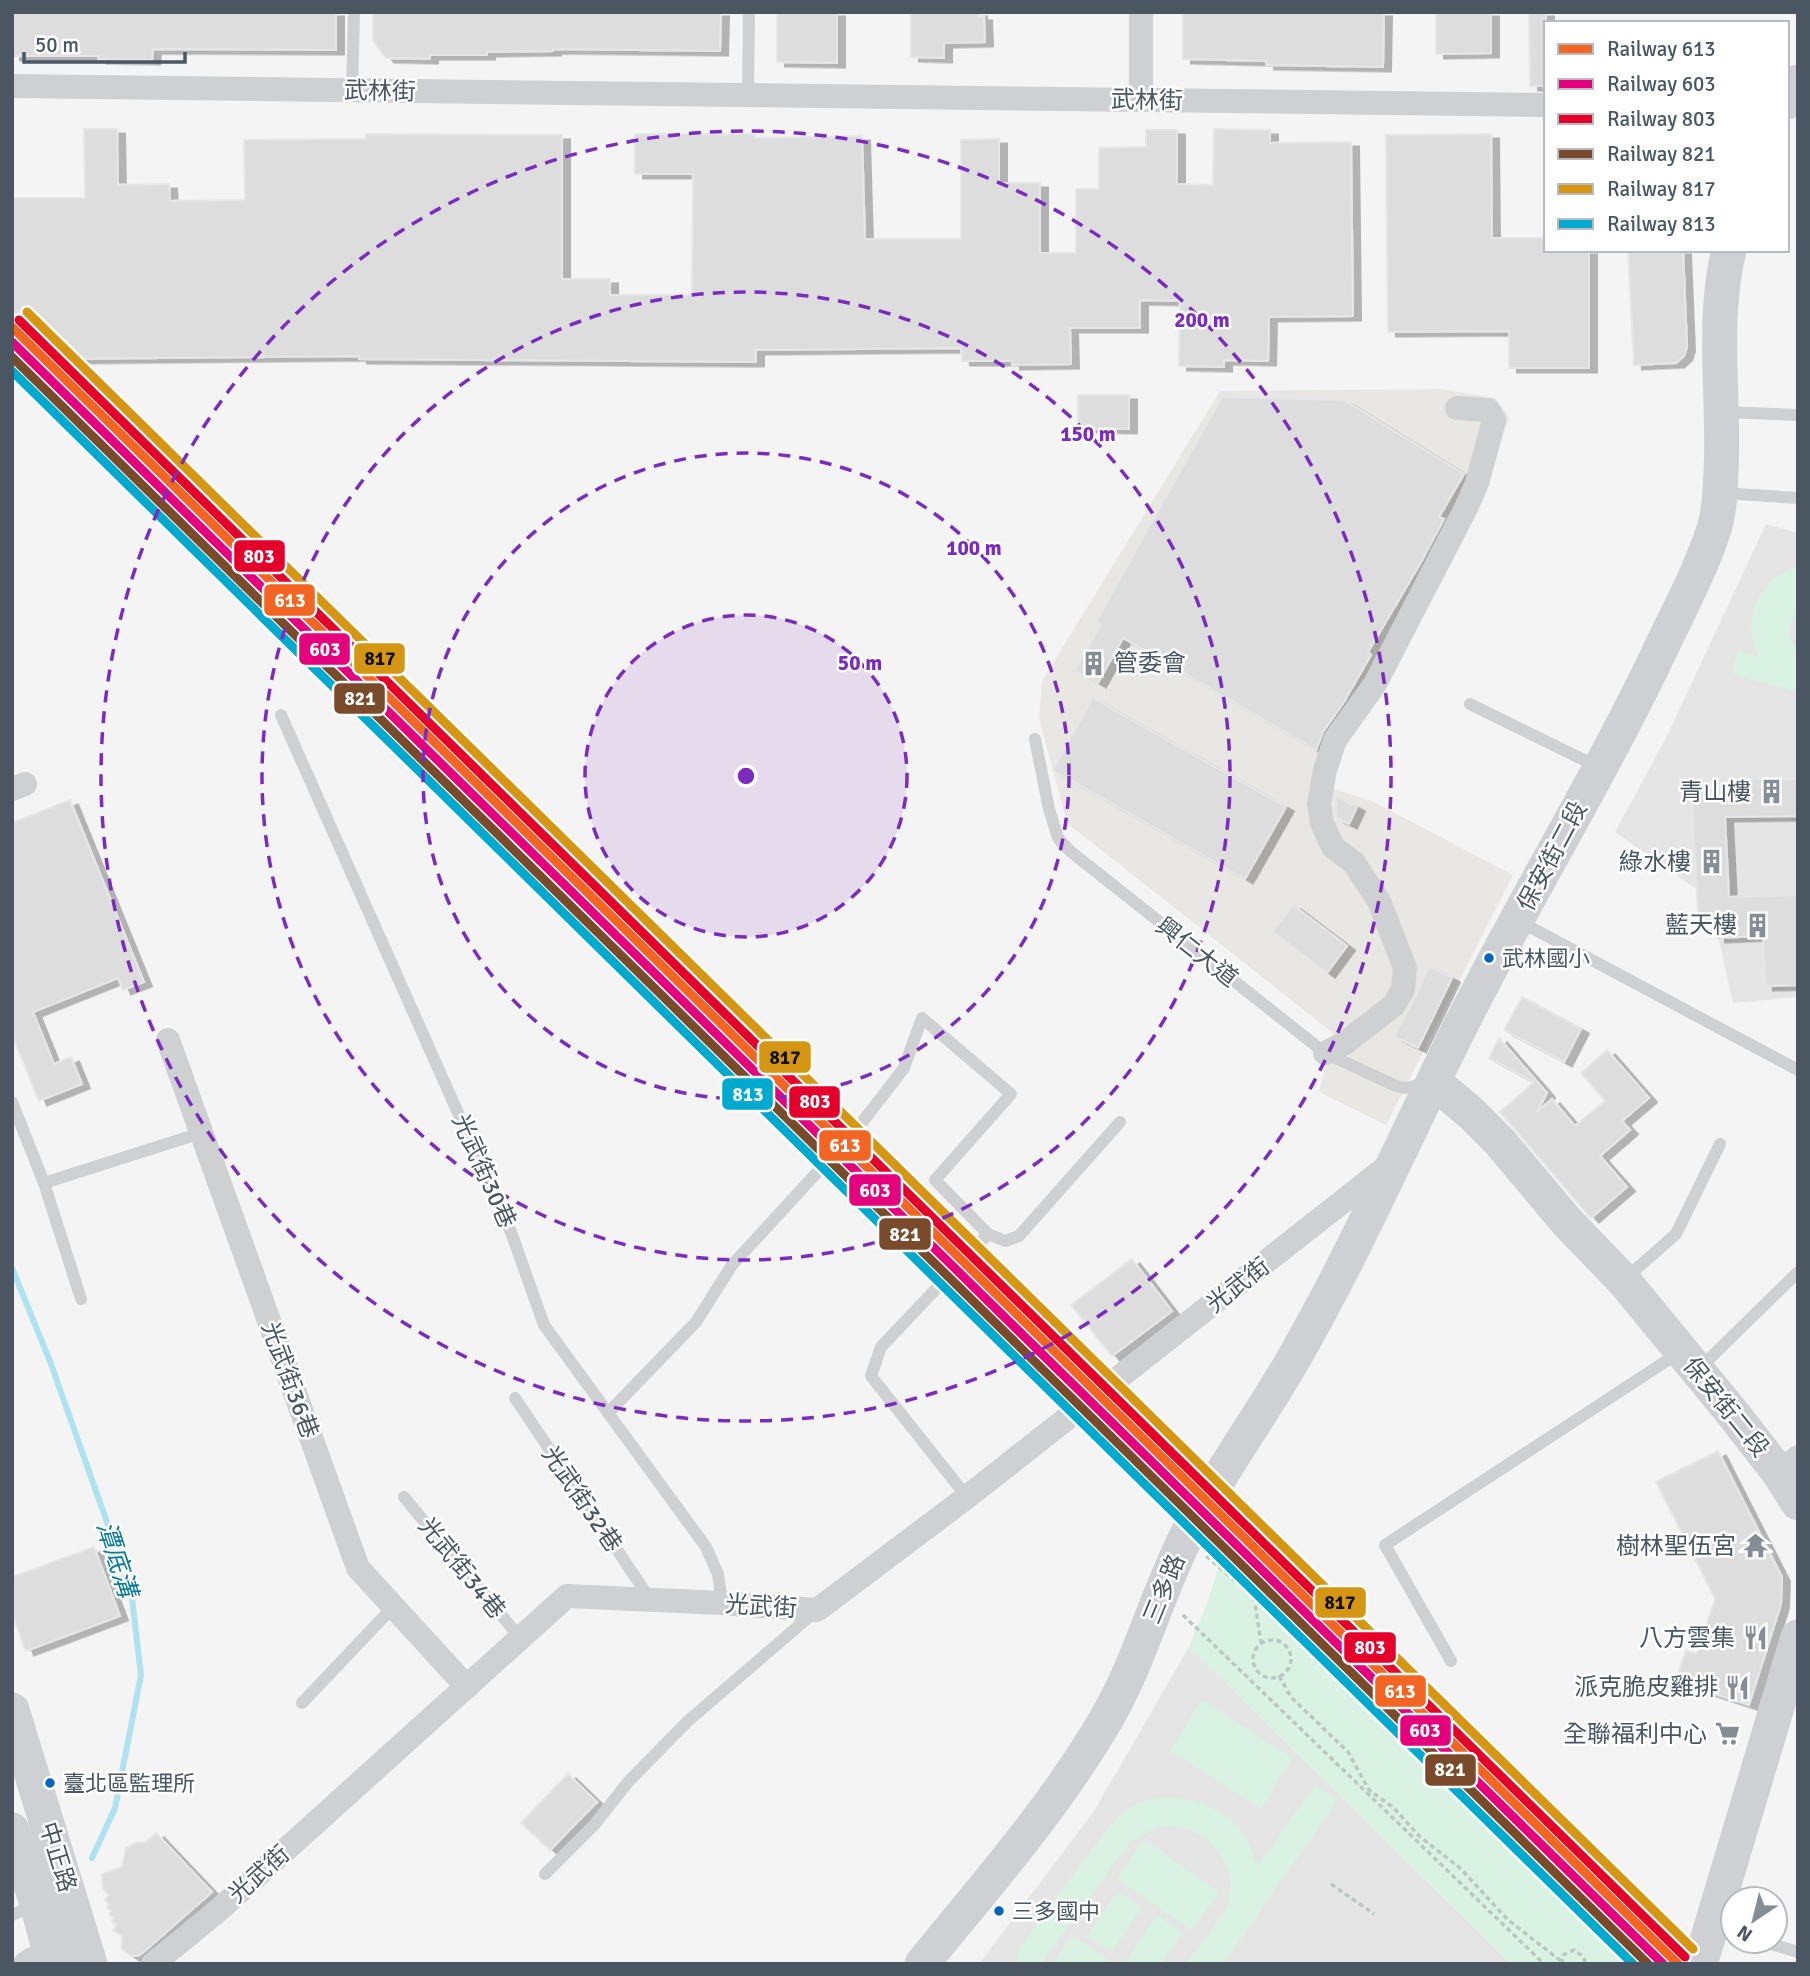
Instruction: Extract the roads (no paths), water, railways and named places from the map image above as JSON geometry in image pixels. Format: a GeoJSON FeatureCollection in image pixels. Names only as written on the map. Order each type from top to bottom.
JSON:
{"type":"FeatureCollection","features":[{"type":"Feature","properties":{"kind":"street"},"geometry":{"type":"LineString","coordinates":[[1141,12],[1141,100]]}},
{"type":"Feature","properties":{"kind":"street"},"geometry":{"type":"LineString","coordinates":[[1789,99],[1798,82]]}},
{"type":"Feature","properties":{"kind":"street","name":"武林街"},"geometry":{"type":"LineString","coordinates":[[12,86],[1544,105]]}},
{"type":"Feature","properties":{"kind":"street","name":"保安街二段"},"geometry":{"type":"LineString","coordinates":[[1728,252],[1724,269],[1718,341],[1722,412],[1720,493],[1714,530],[1642,689],[1456,1035],[1434,1082],[1500,1142],[1567,1222],[1623,1280],[1741,1424],[1789,1465],[1798,1503]]}},
{"type":"Feature","properties":{"kind":"street"},"geometry":{"type":"LineString","coordinates":[[1325,1053],[1345,1043],[1394,1005],[1403,989],[1405,968],[1379,901],[1354,863],[1333,847],[1322,823],[1319,804],[1325,771],[1335,740],[1375,684],[1426,589],[1477,484],[1494,420],[1488,410],[1457,408]]}},
{"type":"Feature","properties":{"kind":"street","name":"光武街36巷"},"geometry":{"type":"LineString","coordinates":[[168,1040],[358,1568],[467,1687]]}},
{"type":"Feature","properties":{"kind":"street","name":"三多路"},"geometry":{"type":"LineString","coordinates":[[922,1964],[1044,1812],[1073,1772],[1110,1712],[1143,1642],[1184,1541],[1291,1362],[1434,1082]]}},
{"type":"Feature","properties":{"kind":"street","name":"光武街"},"geometry":{"type":"LineString","coordinates":[[153,1964],[220,1909],[567,1596],[722,1602],[817,1610],[967,1497],[1396,1159]]}},
{"type":"Feature","properties":{"kind":"street"},"geometry":{"type":"LineString","coordinates":[[1690,1954],[1717,1928],[1798,1637]]}},
{"type":"Feature","properties":{"kind":"street","name":"中正路"},"geometry":{"type":"LineString","coordinates":[[13,1712],[93,1961]]}},
{"type":"Feature","properties":{"kind":"street","name":"中正路"},"geometry":{"type":"LineString","coordinates":[[12,1830],[25,1909],[43,1960]]}},
{"type":"Feature","properties":{"kind":"street"},"geometry":{"type":"LineString","coordinates":[[43,1960],[70,1953],[93,1961]]}},
{"type":"Feature","properties":{"kind":"lane"},"geometry":{"type":"LineString","coordinates":[[352,90],[354,12]]}},
{"type":"Feature","properties":{"kind":"lane"},"geometry":{"type":"LineString","coordinates":[[748,12],[748,95]]}},
{"type":"Feature","properties":{"kind":"lane"},"geometry":{"type":"LineString","coordinates":[[1722,412],[1798,415]]}},
{"type":"Feature","properties":{"kind":"lane"},"geometry":{"type":"LineString","coordinates":[[1720,493],[1798,498]]}},
{"type":"Feature","properties":{"kind":"lane"},"geometry":{"type":"LineString","coordinates":[[1470,704],[1600,768]]}},
{"type":"Feature","properties":{"kind":"lane","name":"光武街30巷"},"geometry":{"type":"LineString","coordinates":[[281,715],[511,1231],[544,1325],[706,1548],[718,1574],[722,1602]]}},
{"type":"Feature","properties":{"kind":"lane","name":"興仁大道"},"geometry":{"type":"LineString","coordinates":[[1035,740],[1049,809],[1058,838],[1070,851],[1325,1053],[1396,1086],[1405,1088],[1434,1082]]}},
{"type":"Feature","properties":{"kind":"lane"},"geometry":{"type":"LineString","coordinates":[[1517,920],[1798,1070]]}},
{"type":"Feature","properties":{"kind":"lane"},"geometry":{"type":"LineString","coordinates":[[608,1413],[696,1322],[732,1265],[857,1129],[904,1068],[922,1018],[1011,1094],[935,1180],[988,1234],[1005,1241],[1019,1236],[1120,1122]]}},
{"type":"Feature","properties":{"kind":"lane"},"geometry":{"type":"LineString","coordinates":[[12,1102],[44,1183],[81,1299]]}},
{"type":"Feature","properties":{"kind":"lane"},"geometry":{"type":"LineString","coordinates":[[44,1183],[201,1133]]}},
{"type":"Feature","properties":{"kind":"lane"},"geometry":{"type":"LineString","coordinates":[[1623,1280],[1676,1234],[1720,1144]]}},
{"type":"Feature","properties":{"kind":"lane"},"geometry":{"type":"LineString","coordinates":[[967,1497],[872,1376],[881,1347],[988,1234]]}},
{"type":"Feature","properties":{"kind":"lane"},"geometry":{"type":"LineString","coordinates":[[1451,1661],[1385,1545],[1689,1361],[1798,1272]]}},
{"type":"Feature","properties":{"kind":"lane","name":"光武街32巷"},"geometry":{"type":"LineString","coordinates":[[515,1398],[650,1599]]}},
{"type":"Feature","properties":{"kind":"lane","name":"光武街34巷"},"geometry":{"type":"LineString","coordinates":[[404,1497],[521,1639]]}},
{"type":"Feature","properties":{"kind":"lane"},"geometry":{"type":"LineString","coordinates":[[302,1703],[393,1607]]}},
{"type":"Feature","properties":{"kind":"lane"},"geometry":{"type":"LineString","coordinates":[[545,1874],[594,1825],[629,1781],[688,1721],[817,1610]]}},
{"type":"Feature","properties":{"kind":"waterway","name":"潭底溝"},"geometry":{"type":"LineString","coordinates":[[12,1268],[51,1364],[131,1590],[141,1675],[115,1808],[92,1858]]}},
{"type":"Feature","properties":{"kind":"rail line","name":"817"},"geometry":{"type":"LineString","coordinates":[[27,312],[1693,1949]]}},
{"type":"Feature","properties":{"kind":"rail line","name":"803"},"geometry":{"type":"LineString","coordinates":[[19,320],[1685,1957]]}},
{"type":"Feature","properties":{"kind":"rail line","name":"613"},"geometry":{"type":"LineString","coordinates":[[12,327],[1678,1964]]}},
{"type":"Feature","properties":{"kind":"rail line","name":"603"},"geometry":{"type":"LineString","coordinates":[[12,342],[1663,1964]]}},
{"type":"Feature","properties":{"kind":"rail line","name":"821"},"geometry":{"type":"LineString","coordinates":[[12,357],[1648,1964]]}},
{"type":"Feature","properties":{"kind":"rail line","name":"813"},"geometry":{"type":"LineString","coordinates":[[12,371],[1633,1964]]}},
{"type":"Feature","properties":{"kind":"place","name":"管委會"},"geometry":{"type":"Point","coordinates":[1094,663]}},
{"type":"Feature","properties":{"kind":"place","name":"青山樓"},"geometry":{"type":"Point","coordinates":[1771,792]}},
{"type":"Feature","properties":{"kind":"place","name":"綠水樓"},"geometry":{"type":"Point","coordinates":[1711,862]}},
{"type":"Feature","properties":{"kind":"place","name":"藍天樓"},"geometry":{"type":"Point","coordinates":[1757,925]}},
{"type":"Feature","properties":{"kind":"place","name":"武林國小"},"geometry":{"type":"Point","coordinates":[1489,958]}},
{"type":"Feature","properties":{"kind":"place","name":"樹林聖伍宮"},"geometry":{"type":"Point","coordinates":[1756,1546]}},
{"type":"Feature","properties":{"kind":"place","name":"八方雲集"},"geometry":{"type":"Point","coordinates":[1755,1638]}},
{"type":"Feature","properties":{"kind":"place","name":"派克脆皮雞排"},"geometry":{"type":"Point","coordinates":[1738,1687]}},
{"type":"Feature","properties":{"kind":"place","name":"全聯福利中心"},"geometry":{"type":"Point","coordinates":[1727,1734]}},
{"type":"Feature","properties":{"kind":"place","name":"臺北區監理所"},"geometry":{"type":"Point","coordinates":[50,1783]}},
{"type":"Feature","properties":{"kind":"place","name":"三多國中"},"geometry":{"type":"Point","coordinates":[999,1911]}}]}
